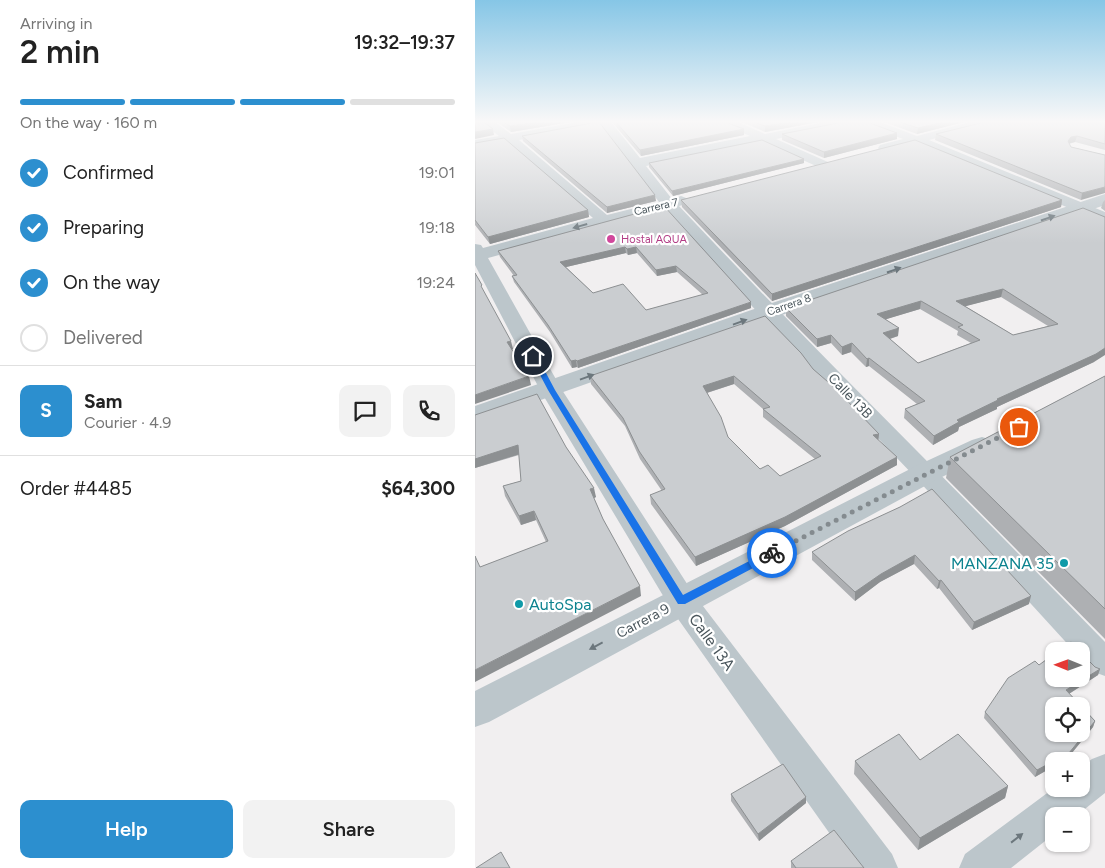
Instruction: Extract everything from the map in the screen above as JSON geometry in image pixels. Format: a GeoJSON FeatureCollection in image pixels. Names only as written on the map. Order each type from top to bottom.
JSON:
{"type":"FeatureCollection","features":[{"type":"Feature","properties":{"kind":"street"},"geometry":{"type":"LineString","coordinates":[[537,163],[604,220]]}},
{"type":"Feature","properties":{"kind":"street","name":"Calle 13B"},"geometry":{"type":"LineString","coordinates":[[638,163],[669,205],[768,312],[926,473],[1105,663]]}},
{"type":"Feature","properties":{"kind":"street"},"geometry":{"type":"LineString","coordinates":[[818,163],[823,165]]}},
{"type":"Feature","properties":{"kind":"street"},"geometry":{"type":"LineString","coordinates":[[803,170],[832,163]]}},
{"type":"Feature","properties":{"kind":"street"},"geometry":{"type":"LineString","coordinates":[[972,163],[1105,218]]}},
{"type":"Feature","properties":{"kind":"street","name":"Carrera 7"},"geometry":{"type":"LineString","coordinates":[[476,253],[697,197]]}},
{"type":"Feature","properties":{"kind":"street","name":"Carrera 8"},"geometry":{"type":"LineString","coordinates":[[475,415],[551,390],[768,312],[1105,199]]}},
{"type":"Feature","properties":{"kind":"street","name":"Calle 13A"},"geometry":{"type":"LineString","coordinates":[[476,253],[551,390],[682,601],[878,868]]}},
{"type":"Feature","properties":{"kind":"street","name":"Carrera 9"},"geometry":{"type":"LineString","coordinates":[[475,710],[926,473],[1011,431]]}},
{"type":"Feature","properties":{"kind":"street"},"geometry":{"type":"LineString","coordinates":[[979,868],[1105,771]]}},
{"type":"Feature","properties":{"kind":"building"},"geometry":{"type":"Polygon","coordinates":[[[475,163],[533,163],[588,210],[488,237],[475,220],[475,163]]]}},
{"type":"Feature","properties":{"kind":"building"},"geometry":{"type":"Polygon","coordinates":[[[554,163],[630,163],[655,195],[607,207],[554,163]]]}},
{"type":"Feature","properties":{"kind":"building"},"geometry":{"type":"Polygon","coordinates":[[[649,163],[651,163],[790,163],[672,191],[649,163]]]}},
{"type":"Feature","properties":{"kind":"building"},"geometry":{"type":"Polygon","coordinates":[[[827,163],[970,163],[1062,200],[772,294],[681,200],[827,163]]]}},
{"type":"Feature","properties":{"kind":"building"},"geometry":{"type":"Polygon","coordinates":[[[1007,163],[1105,163],[1105,187],[1082,193],[1007,163]]]}},
{"type":"Feature","properties":{"kind":"building"},"geometry":{"type":"Polygon","coordinates":[[[664,206],[751,302],[577,361],[571,361],[548,325],[512,276],[517,275],[498,251],[664,206]],[[625,247],[560,262],[593,293],[623,284],[646,310],[708,293],[676,266],[656,270],[636,247],[627,249],[625,247]]]}},
{"type":"Feature","properties":{"kind":"building"},"geometry":{"type":"Polygon","coordinates":[[[1083,208],[1105,217],[1105,348],[1096,354],[997,399],[957,420],[959,422],[934,436],[905,409],[925,401],[869,358],[867,359],[852,343],[842,347],[831,335],[817,339],[786,308],[1083,208]],[[1003,289],[956,301],[1013,335],[1058,324],[1003,289]],[[921,301],[877,314],[899,328],[883,333],[918,363],[980,340],[958,327],[963,325],[921,301]]]}},
{"type":"Feature","properties":{"kind":"building"},"geometry":{"type":"Polygon","coordinates":[[[475,273],[511,341],[507,342],[529,376],[475,395],[475,273]]]}},
{"type":"Feature","properties":{"kind":"building"},"geometry":{"type":"Polygon","coordinates":[[[765,316],[801,353],[813,369],[835,388],[879,434],[873,435],[897,457],[785,517],[695,557],[650,495],[665,489],[639,451],[623,418],[590,376],[765,316]],[[734,376],[703,386],[721,417],[728,437],[760,469],[768,465],[780,476],[821,456],[763,409],[770,407],[734,376]]]}},
{"type":"Feature","properties":{"kind":"building","name":"MANZANA 35"},"geometry":{"type":"Polygon","coordinates":[[[1105,376],[1105,609],[950,457],[1105,376]]]}},
{"type":"Feature","properties":{"kind":"building"},"geometry":{"type":"Polygon","coordinates":[[[537,394],[566,447],[594,488],[590,489],[603,519],[640,586],[475,670],[475,556],[480,567],[548,541],[534,511],[519,516],[503,486],[521,481],[518,445],[475,459],[475,415],[537,394]]]}},
{"type":"Feature","properties":{"kind":"building"},"geometry":{"type":"Polygon","coordinates":[[[932,489],[1031,596],[974,622],[941,580],[939,581],[915,555],[881,574],[855,592],[812,552],[848,531],[900,507],[932,489]]]}},
{"type":"Feature","properties":{"kind":"building"},"geometry":{"type":"Polygon","coordinates":[[[1035,661],[1039,665],[1045,661],[1045,688],[1069,688],[1066,690],[1073,697],[1045,697],[1045,742],[1078,742],[1070,752],[1045,752],[1045,766],[1037,770],[985,712],[1008,678],[1035,661]]]}},
{"type":"Feature","properties":{"kind":"building"},"geometry":{"type":"Polygon","coordinates":[[[1090,662],[1095,667],[1100,669],[1090,675],[1090,662]]]}},
{"type":"Feature","properties":{"kind":"building"},"geometry":{"type":"Polygon","coordinates":[[[1090,716],[1095,721],[1090,727],[1090,716]]]}},
{"type":"Feature","properties":{"kind":"building"},"geometry":{"type":"Polygon","coordinates":[[[899,734],[920,760],[958,734],[1008,786],[920,838],[855,761],[899,734]]]}},
{"type":"Feature","properties":{"kind":"building"},"geometry":{"type":"Polygon","coordinates":[[[783,764],[806,797],[758,834],[731,794],[783,764]]]}},
{"type":"Feature","properties":{"kind":"building"},"geometry":{"type":"Polygon","coordinates":[[[834,830],[864,868],[796,868],[791,861],[834,830]]]}},
{"type":"Feature","properties":{"kind":"building"},"geometry":{"type":"Polygon","coordinates":[[[501,852],[510,868],[476,868],[501,852]]]}},
{"type":"Feature","properties":{"kind":"way so far"},"geometry":{"type":"LineString","coordinates":[[772,553],[1019,427]]}},
{"type":"Feature","properties":{"kind":"place","name":"Hostal AQUA"},"geometry":{"type":"Point","coordinates":[611,239]}},
{"type":"Feature","properties":{"kind":"place","name":"MANZANA 35"},"geometry":{"type":"Point","coordinates":[1064,563]}},
{"type":"Feature","properties":{"kind":"place","name":"AutoSpa"},"geometry":{"type":"Point","coordinates":[519,604]}},
{"type":"Feature","properties":{"kind":"route"},"geometry":{"type":"LineString","coordinates":[[533,356],[551,390],[682,601],[772,553]]}}]}
